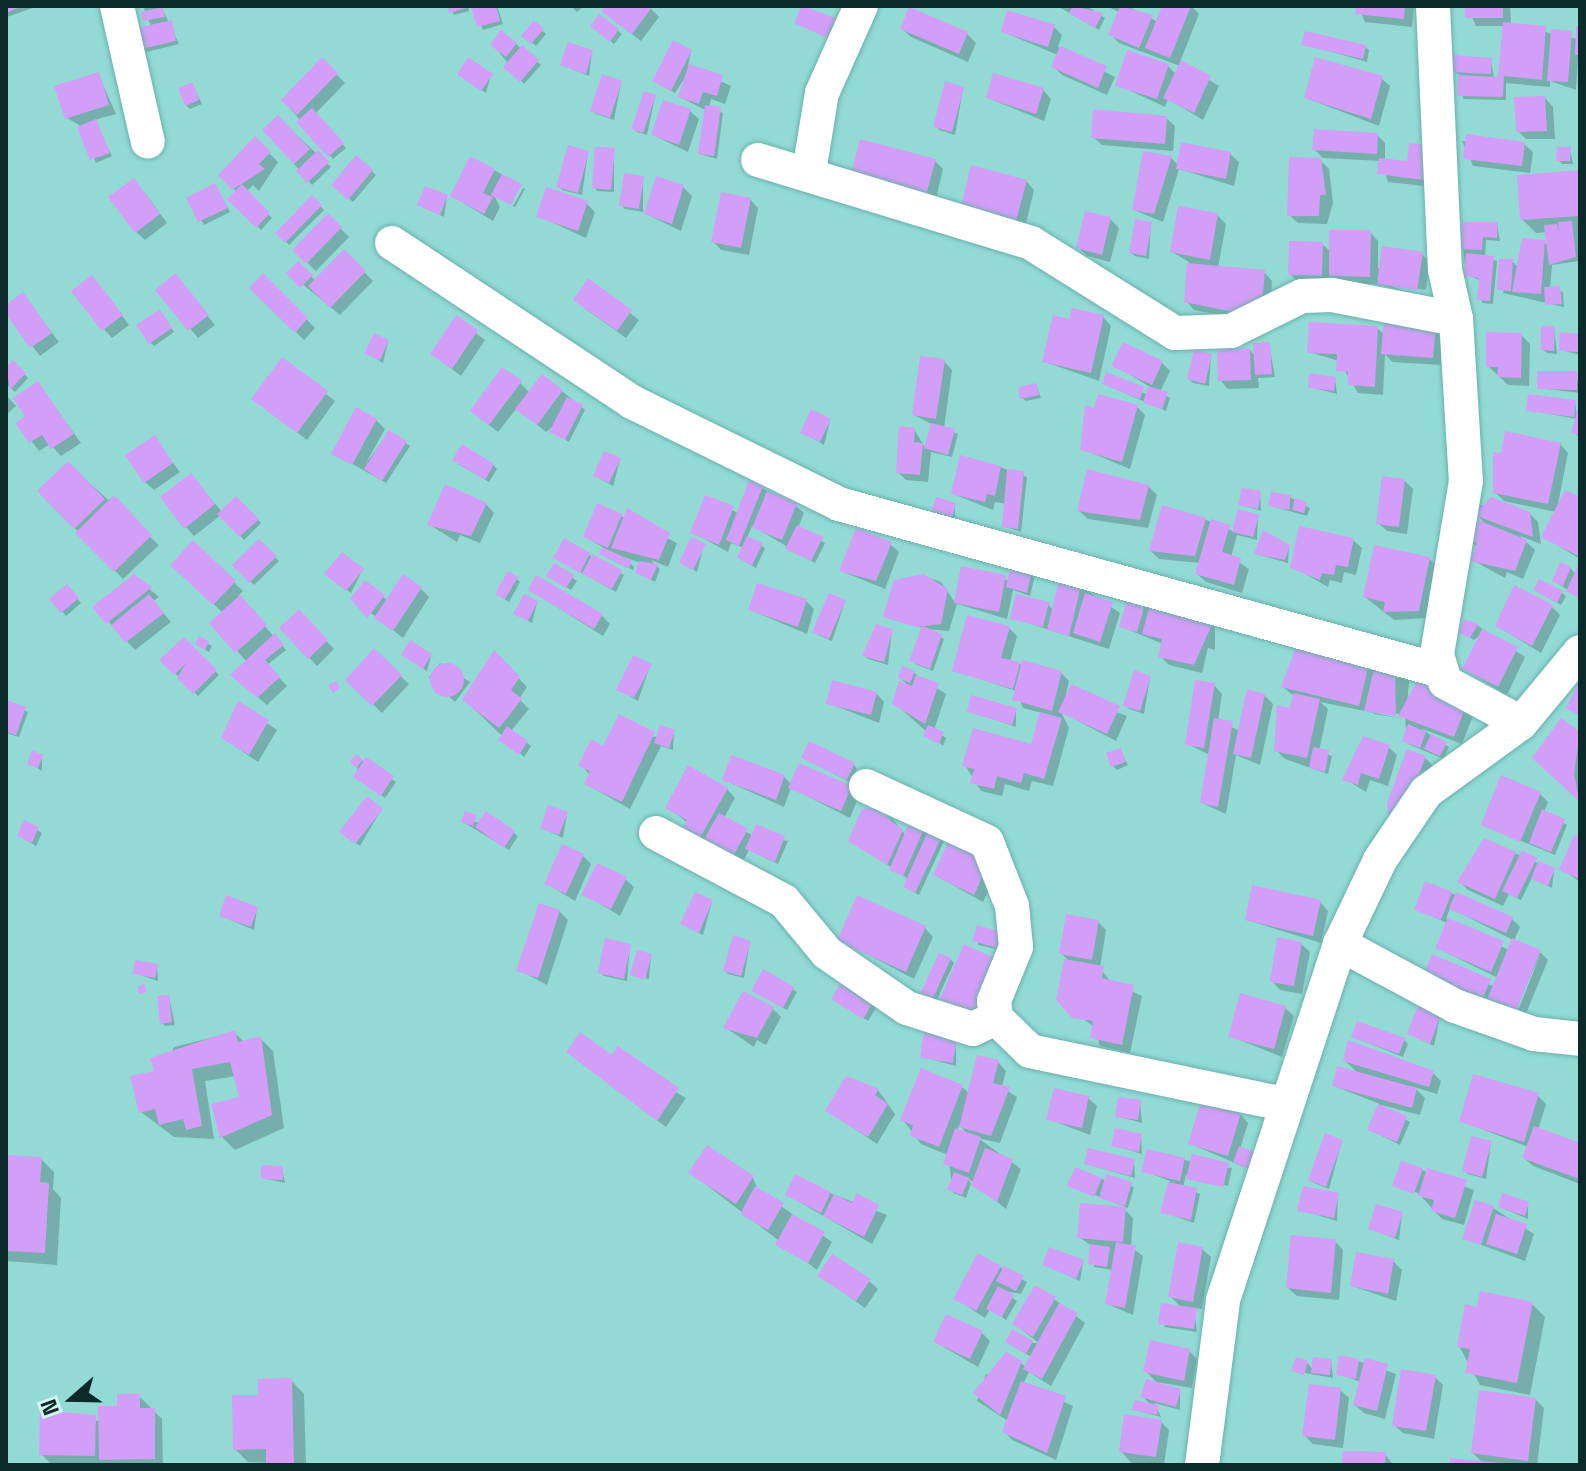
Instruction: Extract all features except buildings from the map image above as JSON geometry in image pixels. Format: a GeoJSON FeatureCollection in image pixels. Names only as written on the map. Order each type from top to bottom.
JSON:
{"type":"FeatureCollection","features":[{"type":"Feature","properties":{"kind":"street"},"geometry":{"type":"LineString","coordinates":[[117,6],[148,142]]}},
{"type":"Feature","properties":{"kind":"street"},"geometry":{"type":"LineString","coordinates":[[809,172],[822,93],[861,6]]}},
{"type":"Feature","properties":{"kind":"street"},"geometry":{"type":"LineString","coordinates":[[1433,6],[1445,270],[1456,319],[1466,481],[1439,619],[1441,671],[1445,682],[1521,723]]}},
{"type":"Feature","properties":{"kind":"street"},"geometry":{"type":"LineString","coordinates":[[758,160],[809,172],[1031,243],[1175,333],[1231,331],[1302,296],[1332,295],[1456,319]]}},
{"type":"Feature","properties":{"kind":"street"},"geometry":{"type":"LineString","coordinates":[[392,243],[632,402],[839,504],[1441,671]]}},
{"type":"Feature","properties":{"kind":"street"},"geometry":{"type":"LineString","coordinates":[[1202,1465],[1223,1300],[1283,1104],[1340,944],[1380,860],[1426,792],[1521,723],[1580,652]]}},
{"type":"Feature","properties":{"kind":"street"},"geometry":{"type":"LineString","coordinates":[[866,786],[987,842],[1000,864],[1016,947],[994,1001],[996,1018],[1030,1051],[1283,1104]]}},
{"type":"Feature","properties":{"kind":"street"},"geometry":{"type":"LineString","coordinates":[[656,833],[784,901],[827,953],[907,1008],[973,1029],[996,1018]]}},
{"type":"Feature","properties":{"kind":"street"},"geometry":{"type":"LineString","coordinates":[[1340,944],[1455,1006],[1534,1034],[1580,1039]]}}]}
